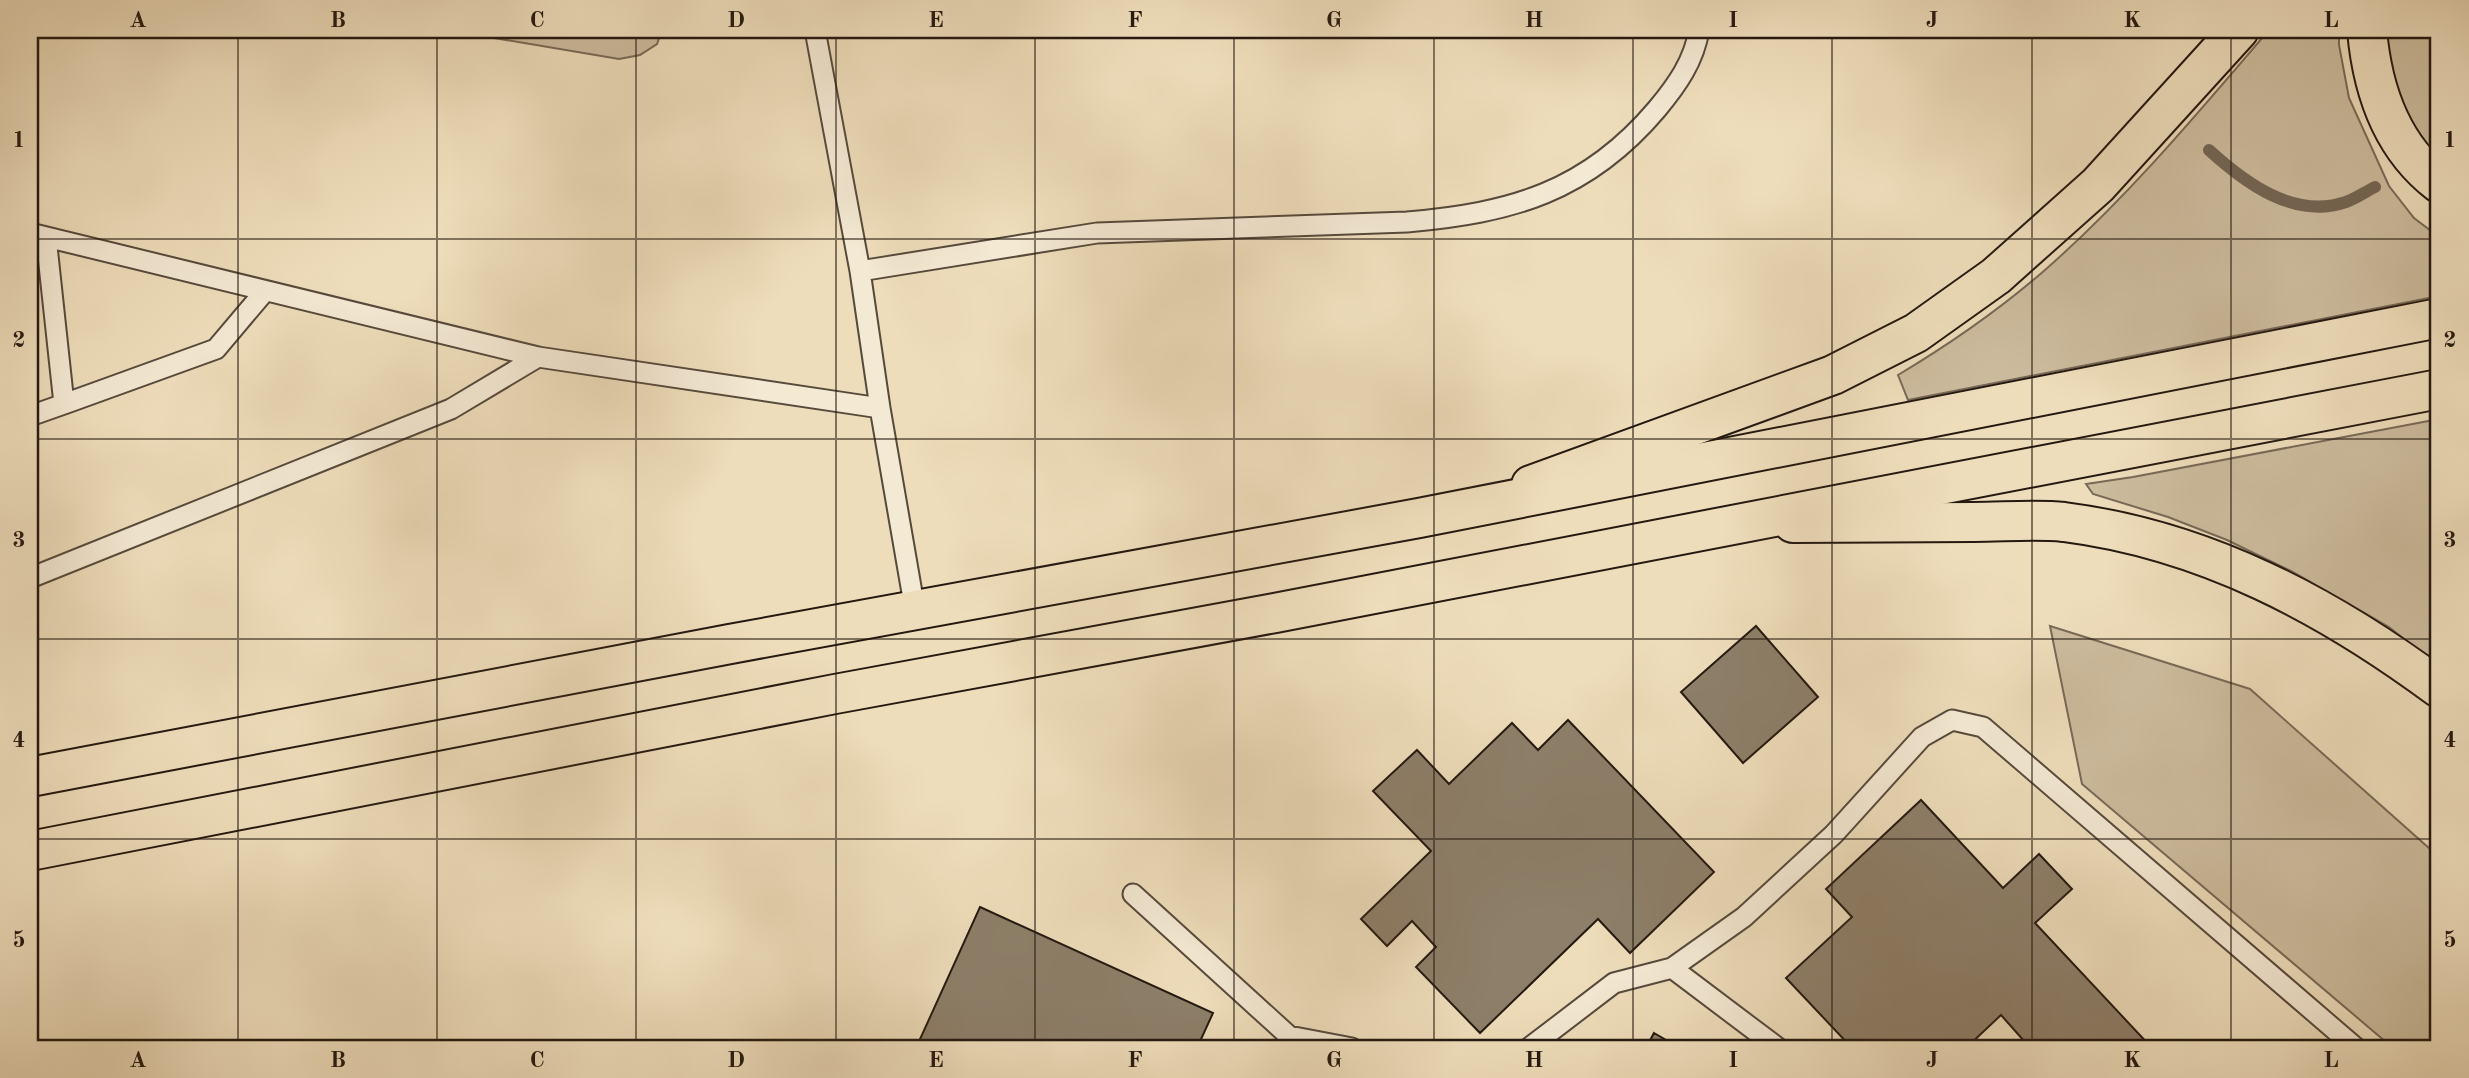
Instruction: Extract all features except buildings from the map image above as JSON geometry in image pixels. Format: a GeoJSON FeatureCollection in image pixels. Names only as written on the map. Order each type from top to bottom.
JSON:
{"type":"FeatureCollection","features":[{"type":"Feature","properties":{"kind":"main road"},"geometry":{"type":"LineString","coordinates":[[1462,510],[1833,374],[1916,333],[1996,276],[2098,185],[2239,30]]}},
{"type":"Feature","properties":{"kind":"main road"},"geometry":{"type":"LineString","coordinates":[[2367,30],[2369,55],[2377,89],[2390,122],[2407,152],[2439,183]]}},
{"type":"Feature","properties":{"kind":"main road"},"geometry":{"type":"LineString","coordinates":[[30,777],[1462,510],[2439,318]]}},
{"type":"Feature","properties":{"kind":"main road"},"geometry":{"type":"LineString","coordinates":[[30,851],[822,696],[1749,523],[2439,389]]}},
{"type":"Feature","properties":{"kind":"main road"},"geometry":{"type":"LineString","coordinates":[[1749,523],[2061,522],[2106,529],[2209,558],[2276,585],[2392,653],[2439,688]]}},
{"type":"Feature","properties":{"kind":"lane"},"geometry":{"type":"LineString","coordinates":[[815,30],[860,271],[880,408],[915,610]]}},
{"type":"Feature","properties":{"kind":"lane"},"geometry":{"type":"LineString","coordinates":[[860,271],[1097,233],[1407,222],[1454,218],[1531,200],[1563,187],[1593,167],[1647,121],[1687,68],[1697,44],[1699,30]]}},
{"type":"Feature","properties":{"kind":"lane"},"geometry":{"type":"LineString","coordinates":[[64,404],[38,235],[538,357],[880,408]]}},
{"type":"Feature","properties":{"kind":"lane"},"geometry":{"type":"LineString","coordinates":[[30,416],[216,349],[265,291]]}},
{"type":"Feature","properties":{"kind":"lane"},"geometry":{"type":"LineString","coordinates":[[30,578],[451,409],[538,357]]}},
{"type":"Feature","properties":{"kind":"lane"},"geometry":{"type":"LineString","coordinates":[[1530,1048],[1614,984],[1672,968],[1744,917],[1834,834],[1922,737],[1952,720],[1983,727],[2356,1048]]}},
{"type":"Feature","properties":{"kind":"lane"},"geometry":{"type":"LineString","coordinates":[[1133,894],[1289,1036],[1352,1048]]}},
{"type":"Feature","properties":{"kind":"lane"},"geometry":{"type":"LineString","coordinates":[[1672,968],[1779,1048]]}},
{"type":"Feature","properties":{"kind":"shaded area"},"geometry":{"type":"Polygon","coordinates":[[[447,30],[662,30],[657,44],[640,55],[619,59],[447,30]]]}},
{"type":"Feature","properties":{"kind":"shaded area"},"geometry":{"type":"Polygon","coordinates":[[[2269,30],[2339,30],[2339,45],[2349,98],[2389,186],[2414,218],[2439,237],[2439,296],[1908,400],[1898,375],[1992,313],[2045,270],[2105,214],[2161,154],[2269,30]]]}},
{"type":"Feature","properties":{"kind":"shaded area"},"geometry":{"type":"Polygon","coordinates":[[[2381,30],[2439,30],[2439,164],[2403,118],[2381,30]]]}},
{"type":"Feature","properties":{"kind":"shaded area"},"geometry":{"type":"Polygon","coordinates":[[[2439,419],[2439,667],[2389,627],[2291,571],[2227,540],[2168,517],[2093,494],[2086,484],[2133,477],[2439,419]]]}},
{"type":"Feature","properties":{"kind":"shaded area"},"geometry":{"type":"Polygon","coordinates":[[[2050,626],[2250,689],[2439,857],[2439,1048],[2393,1048],[2082,784],[2050,626]]]}},
{"type":"Feature","properties":{"kind":"waterway"},"geometry":{"type":"LineString","coordinates":[[2209,150],[2254,185],[2289,202],[2327,206],[2349,201],[2375,187]]}}]}
